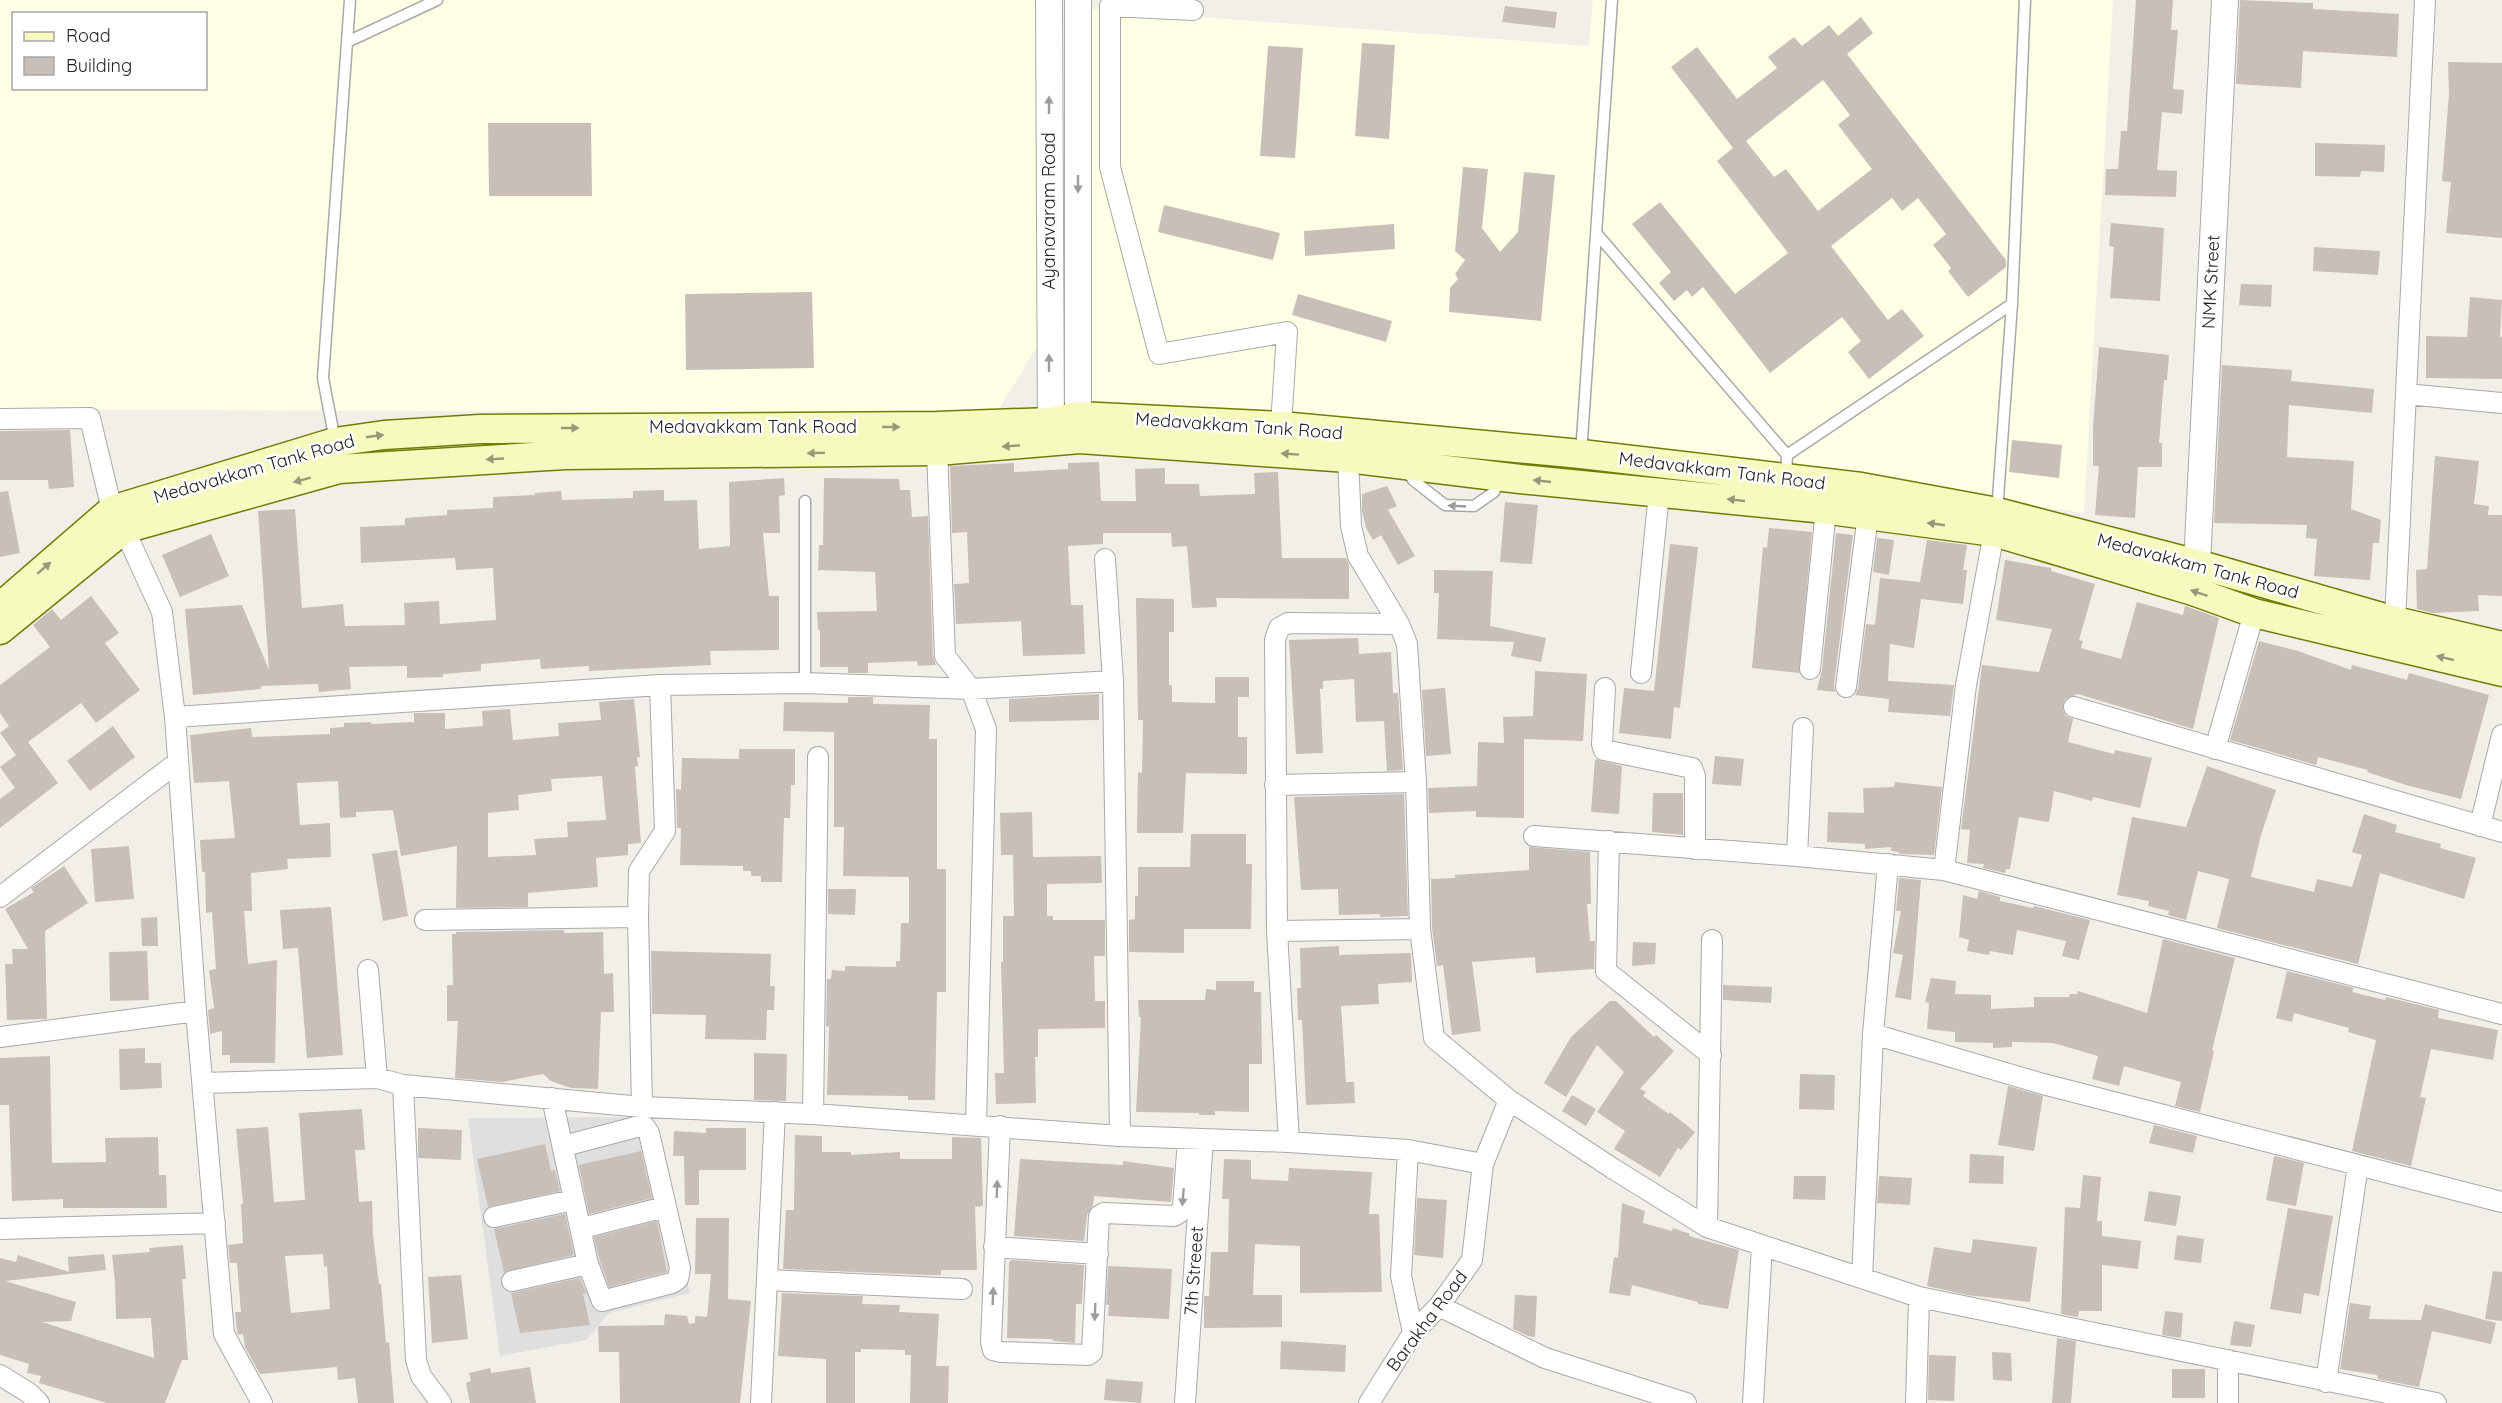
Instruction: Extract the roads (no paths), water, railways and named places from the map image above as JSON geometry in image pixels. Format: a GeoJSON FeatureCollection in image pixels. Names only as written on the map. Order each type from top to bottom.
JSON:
{"type":"FeatureCollection","features":[{"type":"Feature","properties":{"kind":"main road","name":"Medavakkam Tank Road"},"geometry":{"type":"LineString","coordinates":[[0,607],[118,520],[337,456],[384,435],[480,429],[937,426],[1050,432]]}},
{"type":"Feature","properties":{"kind":"main road","name":"Medavakkam Tank Road"},"geometry":{"type":"LineString","coordinates":[[337,456],[937,450],[1079,428],[1281,426],[1581,454],[1784,485],[1826,509],[1868,515],[1996,522],[2254,613],[2502,672]]}},
{"type":"Feature","properties":{"kind":"main road","name":"Medavakkam Tank Road"},"geometry":{"type":"LineString","coordinates":[[1079,428],[1659,493],[1784,485],[1861,488],[1996,522],[2197,564],[2395,621],[2502,646]]}},
{"type":"Feature","properties":{"kind":"main road","name":"Medavakkam Tank Road"},"geometry":{"type":"LineString","coordinates":[[0,630],[118,520]]}},
{"type":"Feature","properties":{"kind":"street","name":"Ayanavaram Road"},"geometry":{"type":"LineString","coordinates":[[1049,0],[1050,432]]}},
{"type":"Feature","properties":{"kind":"street","name":"Ayanavaram Road"},"geometry":{"type":"LineString","coordinates":[[1078,0],[1079,428]]}},
{"type":"Feature","properties":{"kind":"street","name":"NMK Street"},"geometry":{"type":"LineString","coordinates":[[2197,564],[2225,0]]}},
{"type":"Feature","properties":{"kind":"street"},"geometry":{"type":"LineString","coordinates":[[2395,621],[2425,0]]}},
{"type":"Feature","properties":{"kind":"street"},"geometry":{"type":"LineString","coordinates":[[1193,10],[1110,6],[1110,167],[1159,354],[1287,332],[1281,426]]}},
{"type":"Feature","properties":{"kind":"street"},"geometry":{"type":"LineString","coordinates":[[2406,394],[2502,403]]}},
{"type":"Feature","properties":{"kind":"street"},"geometry":{"type":"LineString","coordinates":[[0,419],[90,418],[118,520],[162,612],[175,717],[196,1011],[224,1334],[262,1403]]}},
{"type":"Feature","properties":{"kind":"street"},"geometry":{"type":"LineString","coordinates":[[937,450],[945,657],[970,689],[986,729],[976,1124]]}},
{"type":"Feature","properties":{"kind":"street"},"geometry":{"type":"LineString","coordinates":[[1348,458],[1351,526],[1358,556],[1399,624],[1407,644],[1416,782],[1420,929],[1434,1038],[1509,1100],[1707,1227],[1919,1297],[2436,1403]]}},
{"type":"Feature","properties":{"kind":"street"},"geometry":{"type":"LineString","coordinates":[[1641,673],[1659,493]]}},
{"type":"Feature","properties":{"kind":"street"},"geometry":{"type":"LineString","coordinates":[[1810,669],[1826,509]]}},
{"type":"Feature","properties":{"kind":"street"},"geometry":{"type":"LineString","coordinates":[[1846,687],[1868,515]]}},
{"type":"Feature","properties":{"kind":"street"},"geometry":{"type":"LineString","coordinates":[[1944,870],[1966,685],[1996,522]]}},
{"type":"Feature","properties":{"kind":"street"},"geometry":{"type":"LineString","coordinates":[[1105,559],[1113,681],[1120,1136]]}},
{"type":"Feature","properties":{"kind":"street"},"geometry":{"type":"LineString","coordinates":[[2215,749],[2254,613]]}},
{"type":"Feature","properties":{"kind":"street"},"geometry":{"type":"LineString","coordinates":[[1289,1142],[1277,931],[1275,640],[1278,628],[1288,623],[1399,624]]}},
{"type":"Feature","properties":{"kind":"street"},"geometry":{"type":"LineString","coordinates":[[175,717],[660,684],[805,683],[970,689],[1113,681]]}},
{"type":"Feature","properties":{"kind":"street"},"geometry":{"type":"LineString","coordinates":[[642,1107],[639,871],[665,831],[660,684]]}},
{"type":"Feature","properties":{"kind":"street"},"geometry":{"type":"LineString","coordinates":[[1605,688],[1602,744],[1604,750],[1692,768],[1695,776],[1695,849]]}},
{"type":"Feature","properties":{"kind":"street"},"geometry":{"type":"LineString","coordinates":[[2074,707],[2502,832]]}},
{"type":"Feature","properties":{"kind":"street"},"geometry":{"type":"LineString","coordinates":[[1797,856],[1803,728]]}},
{"type":"Feature","properties":{"kind":"street"},"geometry":{"type":"LineString","coordinates":[[2480,826],[2502,735]]}},
{"type":"Feature","properties":{"kind":"street"},"geometry":{"type":"LineString","coordinates":[[813,1114],[818,756]]}},
{"type":"Feature","properties":{"kind":"street"},"geometry":{"type":"LineString","coordinates":[[0,897],[177,762]]}},
{"type":"Feature","properties":{"kind":"street"},"geometry":{"type":"LineString","coordinates":[[1275,785],[1416,782]]}},
{"type":"Feature","properties":{"kind":"street"},"geometry":{"type":"LineString","coordinates":[[1534,836],[1797,856],[1944,870],[2502,1014]]}},
{"type":"Feature","properties":{"kind":"street"},"geometry":{"type":"LineString","coordinates":[[1609,841],[1606,971],[1711,1055]]}},
{"type":"Feature","properties":{"kind":"street"},"geometry":{"type":"LineString","coordinates":[[1862,1278],[1873,1034],[1888,864]]}},
{"type":"Feature","properties":{"kind":"street"},"geometry":{"type":"LineString","coordinates":[[425,920],[638,917]]}},
{"type":"Feature","properties":{"kind":"street"},"geometry":{"type":"LineString","coordinates":[[1277,931],[1420,929]]}},
{"type":"Feature","properties":{"kind":"street"},"geometry":{"type":"LineString","coordinates":[[1707,1227],[1712,940]]}},
{"type":"Feature","properties":{"kind":"street"},"geometry":{"type":"LineString","coordinates":[[368,970],[377,1078]]}},
{"type":"Feature","properties":{"kind":"street"},"geometry":{"type":"LineString","coordinates":[[0,1037],[196,1011]]}},
{"type":"Feature","properties":{"kind":"street"},"geometry":{"type":"LineString","coordinates":[[1873,1034],[2043,1084],[2502,1202]]}},
{"type":"Feature","properties":{"kind":"street"},"geometry":{"type":"LineString","coordinates":[[203,1083],[377,1078],[403,1084],[642,1107],[813,1114],[1120,1136],[1289,1142],[1408,1150],[1483,1164]]}},
{"type":"Feature","properties":{"kind":"street"},"geometry":{"type":"LineString","coordinates":[[403,1084],[416,1360],[421,1376],[441,1403]]}},
{"type":"Feature","properties":{"kind":"street"},"geometry":{"type":"LineString","coordinates":[[552,1098],[588,1264],[602,1301],[672,1283],[678,1278],[680,1268],[649,1133],[645,1127],[636,1127],[564,1146]]}},
{"type":"Feature","properties":{"kind":"street","name":"Barakha Road"},"geometry":{"type":"LineString","coordinates":[[1369,1403],[1413,1333],[1439,1306],[1472,1260],[1483,1164],[1509,1100]]}},
{"type":"Feature","properties":{"kind":"street"},"geometry":{"type":"LineString","coordinates":[[761,1403],[775,1112]]}},
{"type":"Feature","properties":{"kind":"street"},"geometry":{"type":"LineString","coordinates":[[1000,1126],[991,1342],[993,1350],[1001,1352],[1088,1355],[1092,1352],[1099,1216],[1104,1213],[1174,1216],[1179,1213],[1183,1207],[1196,1139]]}},
{"type":"Feature","properties":{"kind":"street","name":"7th Streeet"},"geometry":{"type":"LineString","coordinates":[[1185,1403],[1196,1139]]}},
{"type":"Feature","properties":{"kind":"street"},"geometry":{"type":"LineString","coordinates":[[1408,1150],[1401,1276],[1413,1333]]}},
{"type":"Feature","properties":{"kind":"street"},"geometry":{"type":"LineString","coordinates":[[2326,1382],[2358,1165]]}},
{"type":"Feature","properties":{"kind":"street"},"geometry":{"type":"LineString","coordinates":[[494,1217],[573,1200]]}},
{"type":"Feature","properties":{"kind":"street"},"geometry":{"type":"LineString","coordinates":[[582,1228],[665,1207]]}},
{"type":"Feature","properties":{"kind":"street"},"geometry":{"type":"LineString","coordinates":[[0,1229],[214,1223]]}},
{"type":"Feature","properties":{"kind":"street"},"geometry":{"type":"LineString","coordinates":[[1753,1403],[1762,1245]]}},
{"type":"Feature","properties":{"kind":"street"},"geometry":{"type":"LineString","coordinates":[[994,1247],[1098,1254]]}},
{"type":"Feature","properties":{"kind":"street"},"geometry":{"type":"LineString","coordinates":[[512,1281],[588,1264]]}},
{"type":"Feature","properties":{"kind":"street"},"geometry":{"type":"LineString","coordinates":[[768,1280],[962,1289]]}},
{"type":"Feature","properties":{"kind":"street"},"geometry":{"type":"LineString","coordinates":[[1916,1403],[1919,1297]]}},
{"type":"Feature","properties":{"kind":"street"},"geometry":{"type":"LineString","coordinates":[[1439,1306],[1545,1358],[1686,1403]]}},
{"type":"Feature","properties":{"kind":"street"},"geometry":{"type":"LineString","coordinates":[[2228,1360],[2229,1403]]}},
{"type":"Feature","properties":{"kind":"street"},"geometry":{"type":"LineString","coordinates":[[0,1375],[29,1393],[39,1403]]}},
{"type":"Feature","properties":{"kind":"lane"},"geometry":{"type":"LineString","coordinates":[[337,456],[322,378],[350,0]]}},
{"type":"Feature","properties":{"kind":"lane"},"geometry":{"type":"LineString","coordinates":[[347,42],[437,0]]}},
{"type":"Feature","properties":{"kind":"lane"},"geometry":{"type":"LineString","coordinates":[[1581,454],[1612,0]]}},
{"type":"Feature","properties":{"kind":"lane"},"geometry":{"type":"LineString","coordinates":[[1996,522],[2012,304],[2025,0]]}},
{"type":"Feature","properties":{"kind":"lane"},"geometry":{"type":"LineString","coordinates":[[1597,234],[1784,485],[2012,304]]}},
{"type":"Feature","properties":{"kind":"lane"},"geometry":{"type":"LineString","coordinates":[[805,501],[805,683]]}}]}
